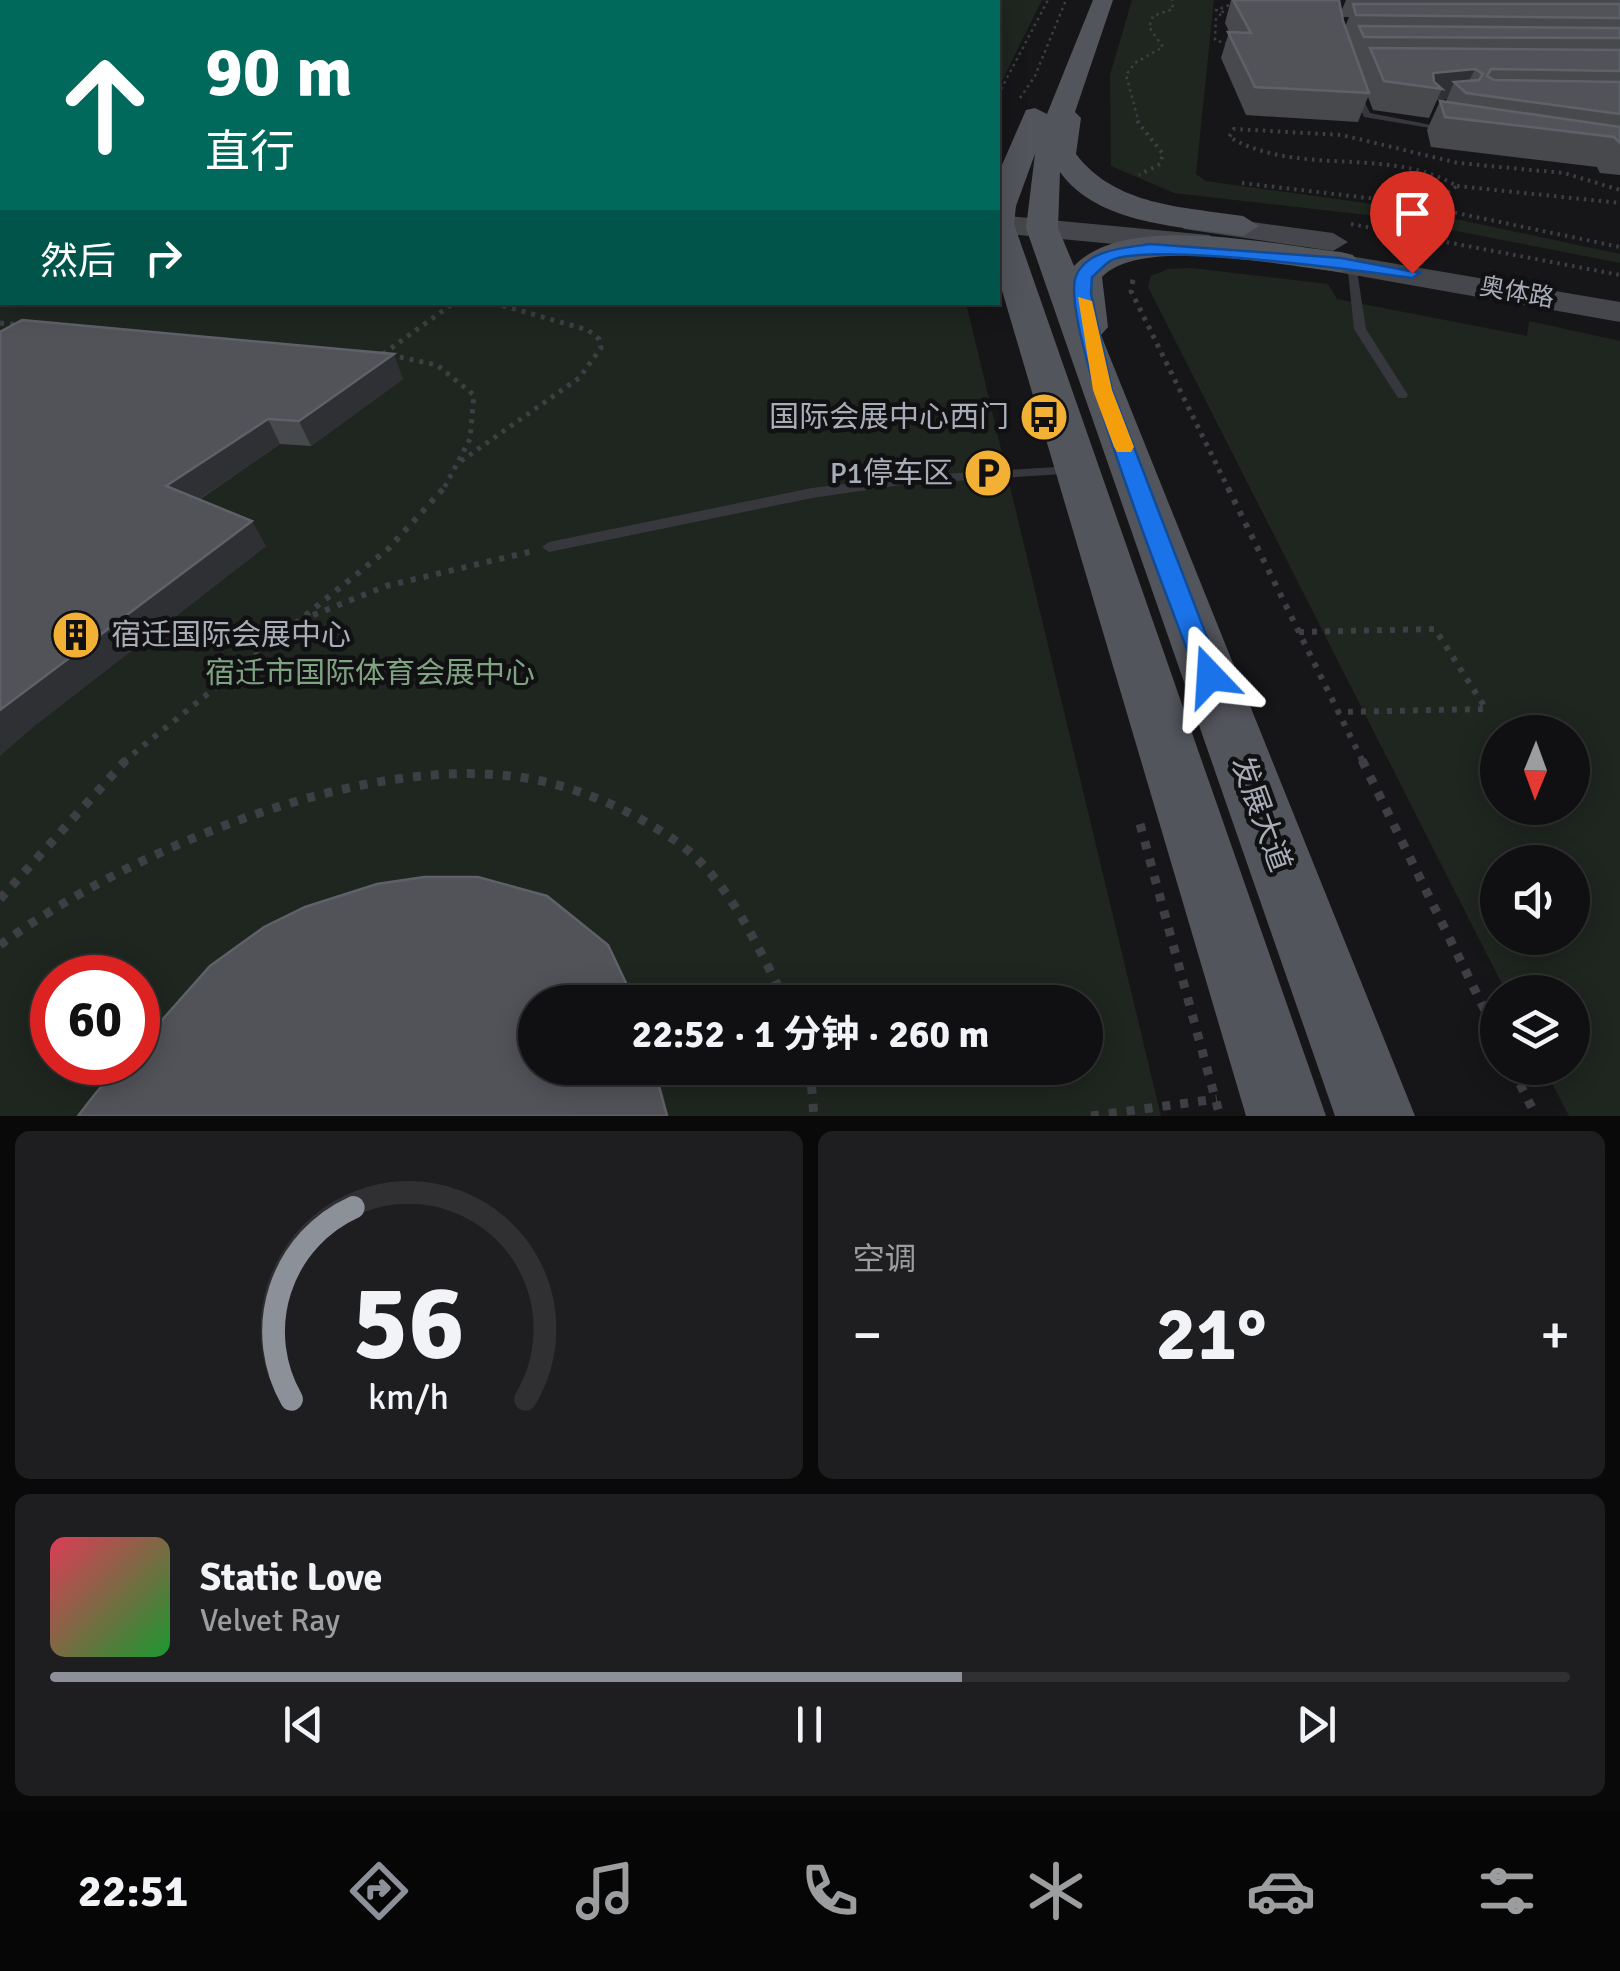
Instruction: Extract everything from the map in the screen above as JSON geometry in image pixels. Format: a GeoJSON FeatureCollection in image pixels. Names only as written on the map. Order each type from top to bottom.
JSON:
{"type":"FeatureCollection","features":[{"type":"Feature","properties":{"kind":"main road"},"geometry":{"type":"LineString","coordinates":[[1041,218],[1063,76],[1082,0]]}},
{"type":"Feature","properties":{"kind":"main road"},"geometry":{"type":"LineString","coordinates":[[1000,208],[1102,0]]}},
{"type":"Feature","properties":{"kind":"main road"},"geometry":{"type":"LineString","coordinates":[[1000,157],[1008,152],[1063,76]]}},
{"type":"Feature","properties":{"kind":"main road"},"geometry":{"type":"LineString","coordinates":[[1063,76],[1062,154],[1084,182],[1112,198],[1148,209],[1343,248]]}},
{"type":"Feature","properties":{"kind":"main road","name":"奥体路"},"geometry":{"type":"LineString","coordinates":[[1000,212],[1343,248],[1620,292]]}},
{"type":"Feature","properties":{"kind":"main road","name":"发展大道"},"geometry":{"type":"LineString","coordinates":[[1000,217],[1076,388],[1375,1116]]}},
{"type":"Feature","properties":{"kind":"main road","name":"发展大道"},"geometry":{"type":"LineString","coordinates":[[1041,218],[1076,388],[1077,470],[1282,1104]]}},
{"type":"Feature","properties":{"kind":"main road"},"geometry":{"type":"LineString","coordinates":[[1076,388],[1084,276],[1106,256],[1150,248],[1343,248]]}},
{"type":"Feature","properties":{"kind":"main road","name":"奥体路"},"geometry":{"type":"LineString","coordinates":[[1343,248],[1620,312]]}},
{"type":"Feature","properties":{"kind":"main road"},"geometry":{"type":"LineString","coordinates":[[1000,285],[1076,388]]}},
{"type":"Feature","properties":{"kind":"lane"},"geometry":{"type":"LineString","coordinates":[[1352,82],[1367,115],[1451,130],[1439,119]]}},
{"type":"Feature","properties":{"kind":"lane"},"geometry":{"type":"LineString","coordinates":[[1343,248],[1360,329],[1402,395]]}},
{"type":"Feature","properties":{"kind":"lane"},"geometry":{"type":"LineString","coordinates":[[549,547],[812,493],[908,480],[1077,470]]}},
{"type":"Feature","properties":{"kind":"path"},"geometry":{"type":"LineString","coordinates":[[1000,91],[1048,0]]}},
{"type":"Feature","properties":{"kind":"path"},"geometry":{"type":"LineString","coordinates":[[1018,101],[1035,76],[1066,0]]}},
{"type":"Feature","properties":{"kind":"path"},"geometry":{"type":"LineString","coordinates":[[1140,175],[1160,164],[1164,154],[1134,117],[1126,76],[1135,64],[1163,47],[1149,27],[1153,16],[1173,9],[1172,0]]}},
{"type":"Feature","properties":{"kind":"path"},"geometry":{"type":"LineString","coordinates":[[1222,14],[1217,6],[1240,4]]}},
{"type":"Feature","properties":{"kind":"path"},"geometry":{"type":"LineString","coordinates":[[1240,47],[1214,40],[1216,18],[1222,14],[1247,16]]}},
{"type":"Feature","properties":{"kind":"path"},"geometry":{"type":"LineString","coordinates":[[1620,190],[1564,173],[1436,159],[1367,140],[1314,131],[1259,128],[1229,133],[1235,142],[1268,156],[1369,162],[1436,175],[1458,186],[1620,203]]}},
{"type":"Feature","properties":{"kind":"path"},"geometry":{"type":"LineString","coordinates":[[1436,159],[1436,175]]}},
{"type":"Feature","properties":{"kind":"path"},"geometry":{"type":"LineString","coordinates":[[1242,182],[1402,202],[1620,247]]}},
{"type":"Feature","properties":{"kind":"path"},"geometry":{"type":"LineString","coordinates":[[1402,202],[1434,202],[1458,186]]}},
{"type":"Feature","properties":{"kind":"path"},"geometry":{"type":"LineString","coordinates":[[1343,248],[1620,275]]}},
{"type":"Feature","properties":{"kind":"path"},"geometry":{"type":"LineString","coordinates":[[1135,270],[1131,291],[1480,1000]]}},
{"type":"Feature","properties":{"kind":"path"},"geometry":{"type":"LineString","coordinates":[[383,354],[451,305]]}},
{"type":"Feature","properties":{"kind":"path"},"geometry":{"type":"LineString","coordinates":[[454,470],[474,447],[590,368],[601,348],[599,338],[588,330],[500,305]]}},
{"type":"Feature","properties":{"kind":"path"},"geometry":{"type":"LineString","coordinates":[[0,323],[38,326]]}},
{"type":"Feature","properties":{"kind":"path"},"geometry":{"type":"LineString","coordinates":[[0,899],[122,764],[388,550],[440,496],[470,439],[474,395],[450,369],[429,359],[364,353]]}},
{"type":"Feature","properties":{"kind":"path"},"geometry":{"type":"LineString","coordinates":[[290,625],[386,586],[549,547]]}},
{"type":"Feature","properties":{"kind":"path"},"geometry":{"type":"LineString","coordinates":[[1298,632],[1435,630],[1486,709],[1338,712]]}},
{"type":"Feature","properties":{"kind":"path"},"geometry":{"type":"LineString","coordinates":[[0,945],[121,871],[233,821],[309,797],[473,771],[543,779],[595,794],[646,820],[701,866],[747,921],[778,985]]}},
{"type":"Feature","properties":{"kind":"path"},"geometry":{"type":"LineString","coordinates":[[811,1085],[814,1116]]}},
{"type":"Feature","properties":{"kind":"path"},"geometry":{"type":"LineString","coordinates":[[1520,1085],[1536,1116]]}},
{"type":"Feature","properties":{"kind":"path"},"geometry":{"type":"LineString","coordinates":[[1091,1116],[1282,1104]]}},
{"type":"Feature","properties":{"kind":"green space"},"geometry":{"type":"Polygon","coordinates":[[[1000,0],[1042,0],[1000,85],[1000,0]]]}},
{"type":"Feature","properties":{"kind":"green space"},"geometry":{"type":"Polygon","coordinates":[[[1132,0],[1214,0],[1196,174],[1206,181],[1408,209],[1620,254],[1620,263],[1385,217],[1174,193],[1111,166],[1110,75],[1132,0]]]}},
{"type":"Feature","properties":{"kind":"green space"},"geometry":{"type":"Polygon","coordinates":[[[1192,268],[1328,284],[1337,299],[1527,336],[1529,321],[1620,341],[1620,1116],[1569,1116],[1553,1085],[1590,1085],[1590,975],[1497,975],[1487,955],[1590,955],[1590,845],[1480,845],[1480,941],[1148,287],[1151,276],[1168,269],[1192,268]]]}},
{"type":"Feature","properties":{"kind":"green space","name":"宿迁市国际体育会展中心"},"geometry":{"type":"Polygon","coordinates":[[[0,305],[966,305],[1161,1116],[0,1116],[0,305]]]}},
{"type":"Feature","properties":{"kind":"building"},"geometry":{"type":"Polygon","coordinates":[[[1233,0],[1339,0],[1369,93],[1255,87],[1228,32],[1251,33],[1233,0]]]}},
{"type":"Feature","properties":{"kind":"building"},"geometry":{"type":"Polygon","coordinates":[[[1353,4],[1620,4],[1620,18],[1356,15],[1353,4]]]}},
{"type":"Feature","properties":{"kind":"building"},"geometry":{"type":"Polygon","coordinates":[[[1359,26],[1620,28],[1620,38],[1364,37],[1359,26]]]}},
{"type":"Feature","properties":{"kind":"building"},"geometry":{"type":"Polygon","coordinates":[[[1370,48],[1620,50],[1620,71],[1491,69],[1487,76],[1494,80],[1620,82],[1620,114],[1466,93],[1454,82],[1479,80],[1483,74],[1475,69],[1433,73],[1434,82],[1442,89],[1384,81],[1370,48]]]}},
{"type":"Feature","properties":{"kind":"building"},"geometry":{"type":"Polygon","coordinates":[[[1440,101],[1620,127],[1620,143],[1614,137],[1445,117],[1440,101]]]}},
{"type":"Feature","properties":{"kind":"building","name":"宿迁国际会展中心"},"geometry":{"type":"Polygon","coordinates":[[[22,320],[394,354],[299,421],[268,419],[166,486],[252,521],[0,710],[0,332],[22,320]]]}},
{"type":"Feature","properties":{"kind":"building"},"geometry":{"type":"Polygon","coordinates":[[[424,877],[478,877],[547,896],[608,945],[627,985],[518,985],[518,1085],[659,1085],[667,1116],[78,1116],[103,1085],[160,1085],[160,1022],[210,966],[264,927],[305,907],[377,884],[424,877]]]}},
{"type":"Feature","properties":{"kind":"slow traffic"},"geometry":{"type":"LineString","coordinates":[[1084,301],[1103,390],[1124,447]]}},
{"type":"Feature","properties":{"kind":"place","name":"国际会展中心西门"},"geometry":{"type":"Point","coordinates":[1044,417]}},
{"type":"Feature","properties":{"kind":"place","name":"P1停车区"},"geometry":{"type":"Point","coordinates":[988,473]}},
{"type":"Feature","properties":{"kind":"place","name":"宿迁国际会展中心"},"geometry":{"type":"Point","coordinates":[76,635]}},
{"type":"Feature","properties":{"kind":"route"},"geometry":{"type":"LineString","coordinates":[[1210,676],[1103,390],[1082,294],[1084,276],[1106,256],[1150,248],[1341,262],[1412,273]]}}]}
